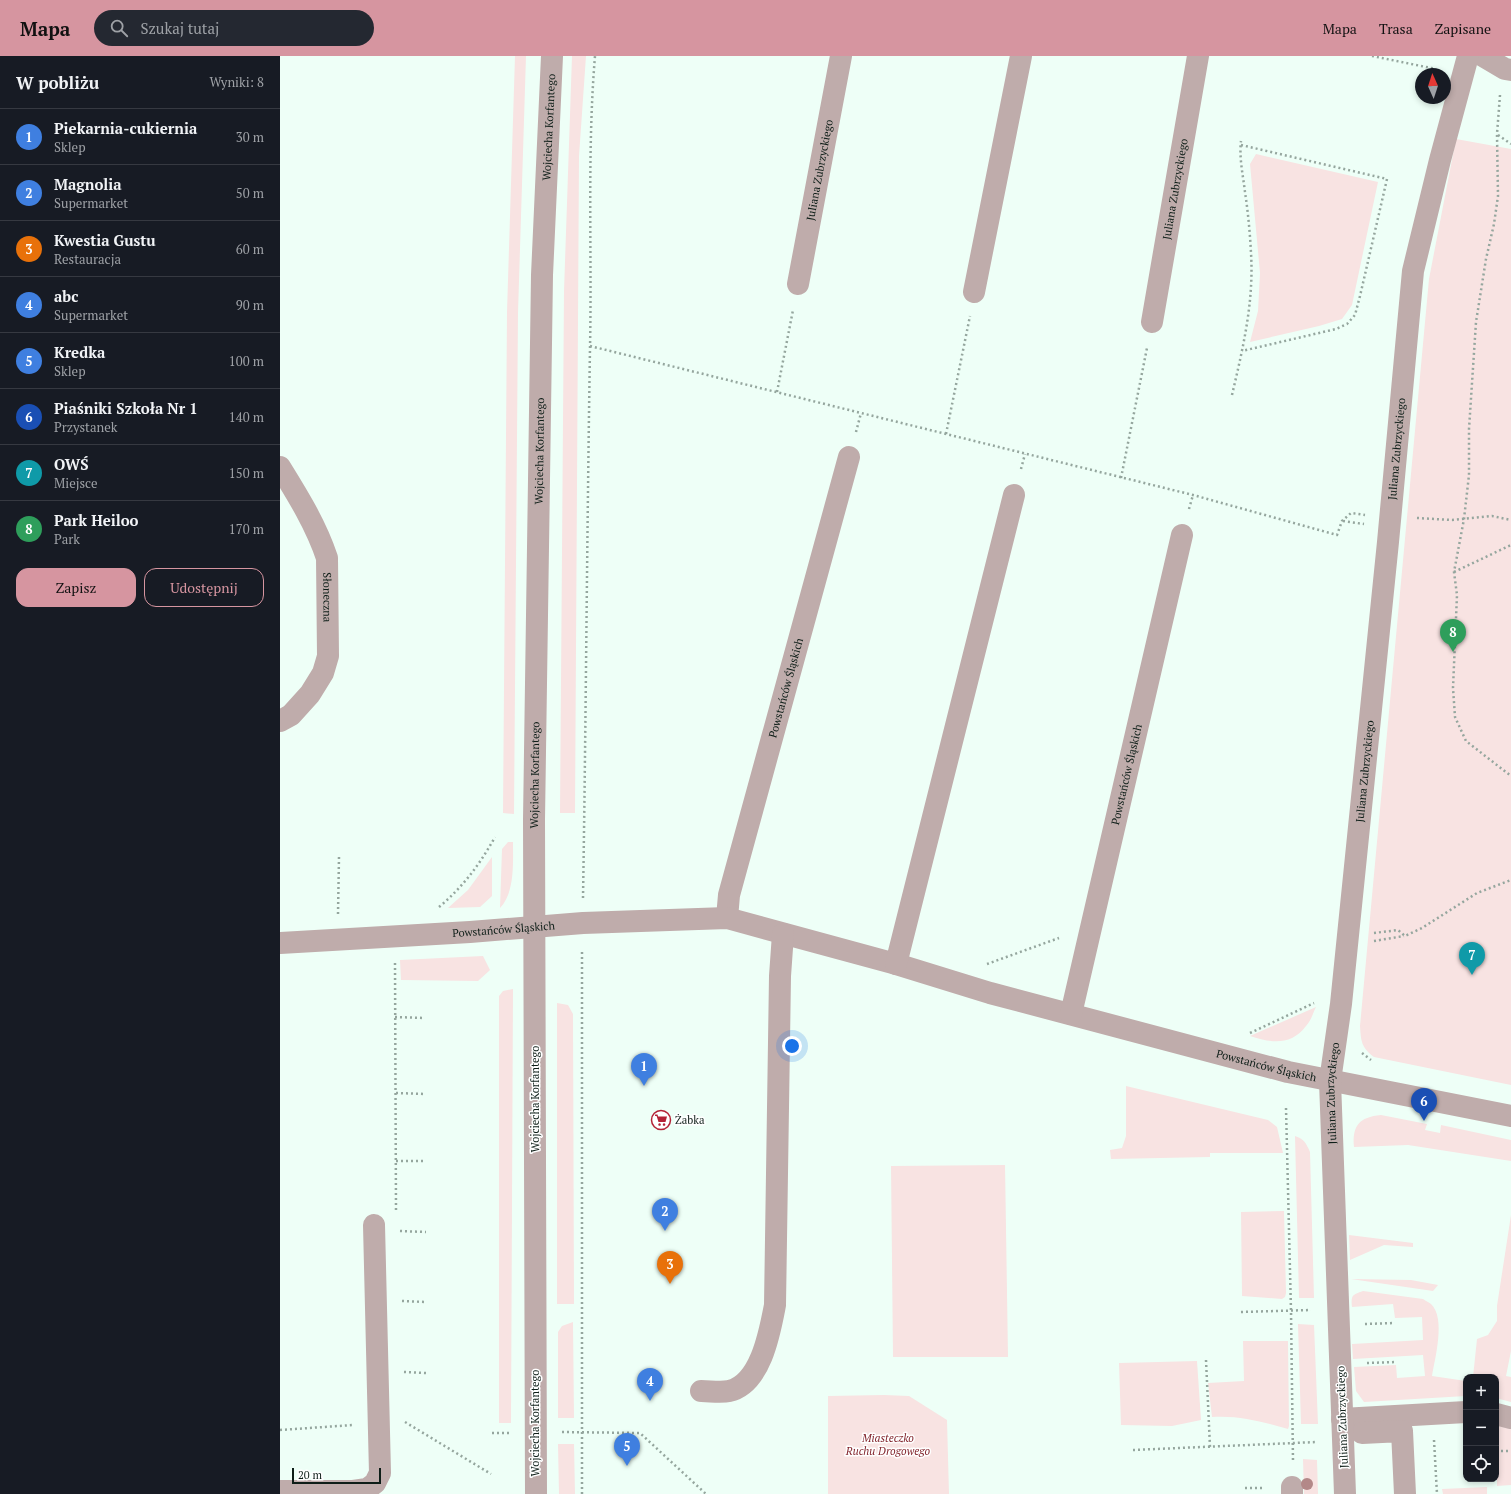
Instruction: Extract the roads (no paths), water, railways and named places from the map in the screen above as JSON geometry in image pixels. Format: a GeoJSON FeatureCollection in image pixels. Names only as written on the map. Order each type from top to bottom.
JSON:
{"type":"FeatureCollection","features":[{"type":"Feature","properties":{"kind":"street","name":"Wojciecha Korfantego"},"geometry":{"type":"LineString","coordinates":[[536,1494],[534,820],[542,283],[552,56]]}},
{"type":"Feature","properties":{"kind":"street","name":"Juliana Zubrzyckiego"},"geometry":{"type":"LineString","coordinates":[[798,284],[841,56]]}},
{"type":"Feature","properties":{"kind":"street"},"geometry":{"type":"LineString","coordinates":[[974,292],[1021,56]]}},
{"type":"Feature","properties":{"kind":"street","name":"Juliana Zubrzyckiego"},"geometry":{"type":"LineString","coordinates":[[1152,322],[1198,56]]}},
{"type":"Feature","properties":{"kind":"street","name":"Juliana Zubrzyckiego"},"geometry":{"type":"LineString","coordinates":[[1346,1494],[1330,1081],[1341,1004],[1388,542],[1413,271],[1440,160],[1468,56]]}},
{"type":"Feature","properties":{"kind":"street"},"geometry":{"type":"LineString","coordinates":[[1483,56],[1505,69],[1506,79]]}},
{"type":"Feature","properties":{"kind":"street","name":"Powstańców Śląskich"},"geometry":{"type":"LineString","coordinates":[[727,918],[729,895],[849,457]]}},
{"type":"Feature","properties":{"kind":"street","name":"Słoneczna"},"geometry":{"type":"LineString","coordinates":[[280,467],[300,499],[322,543],[327,558],[328,633],[328,656],[323,673],[310,694],[291,715],[280,721]]}},
{"type":"Feature","properties":{"kind":"street"},"geometry":{"type":"LineString","coordinates":[[896,964],[1014,495]]}},
{"type":"Feature","properties":{"kind":"street","name":"Powstańców Śląskich"},"geometry":{"type":"LineString","coordinates":[[1071,1014],[1182,535]]}},
{"type":"Feature","properties":{"kind":"street","name":"Powstańców Śląskich"},"geometry":{"type":"LineString","coordinates":[[280,943],[583,923],[727,918],[896,964],[990,993],[1288,1072],[1511,1116]]}},
{"type":"Feature","properties":{"kind":"street"},"geometry":{"type":"LineString","coordinates":[[701,1391],[729,1391],[745,1383],[758,1365],[770,1334],[775,1305],[780,976],[783,934]]}},
{"type":"Feature","properties":{"kind":"street"},"geometry":{"type":"LineString","coordinates":[[280,1491],[353,1491],[367,1489],[375,1483],[380,1472],[374,1225]]}},
{"type":"Feature","properties":{"kind":"street"},"geometry":{"type":"LineString","coordinates":[[1343,1426],[1433,1414],[1463,1412]]}},
{"type":"Feature","properties":{"kind":"street"},"geometry":{"type":"LineString","coordinates":[[1499,1415],[1511,1418]]}},
{"type":"Feature","properties":{"kind":"street"},"geometry":{"type":"LineString","coordinates":[[1343,1426],[1402,1431],[1405,1494]]}},
{"type":"Feature","properties":{"kind":"place","name":"Park Heiloo"},"geometry":{"type":"Point","coordinates":[1453,652]}},
{"type":"Feature","properties":{"kind":"place","name":"OWŚ"},"geometry":{"type":"Point","coordinates":[1472,975]}},
{"type":"Feature","properties":{"kind":"place","name":"Piekarnia-cukiernia"},"geometry":{"type":"Point","coordinates":[644,1086]}},
{"type":"Feature","properties":{"kind":"place","name":"Żabka"},"geometry":{"type":"Point","coordinates":[661,1120]}},
{"type":"Feature","properties":{"kind":"place","name":"Piaśniki Szkoła Nr 1"},"geometry":{"type":"Point","coordinates":[1424,1121]}},
{"type":"Feature","properties":{"kind":"place","name":"Magnolia"},"geometry":{"type":"Point","coordinates":[665,1231]}},
{"type":"Feature","properties":{"kind":"place","name":"Kwestia Gustu"},"geometry":{"type":"Point","coordinates":[670,1284]}},
{"type":"Feature","properties":{"kind":"place","name":"abc"},"geometry":{"type":"Point","coordinates":[650,1401]}},
{"type":"Feature","properties":{"kind":"place","name":"Kredka"},"geometry":{"type":"Point","coordinates":[627,1466]}},
{"type":"Feature","properties":{"kind":"park label","name":"Miasteczko Ruchu Drogowego"},"geometry":{"type":"Point","coordinates":[888,1444]}}]}
